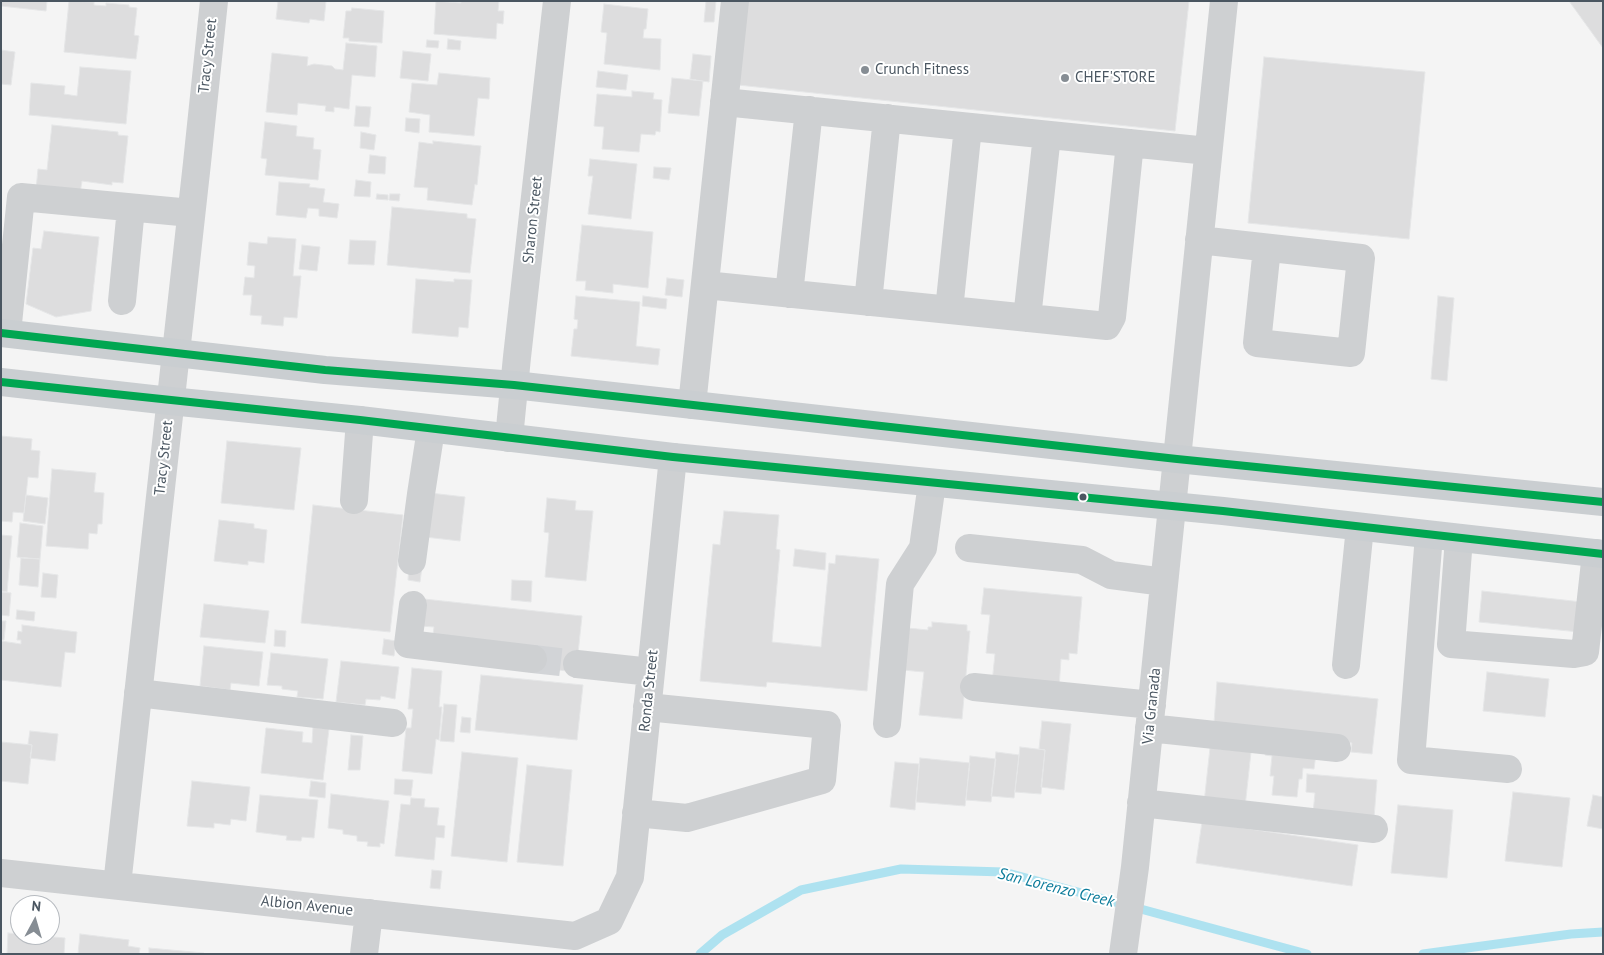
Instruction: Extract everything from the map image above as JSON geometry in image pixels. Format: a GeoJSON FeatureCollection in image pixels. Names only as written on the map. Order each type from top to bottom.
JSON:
{"type":"FeatureCollection","features":[{"type":"Feature","properties":{"kind":"main road"},"geometry":{"type":"LineString","coordinates":[[4,333],[325,370],[514,385],[1177,459],[1603,502]]}},
{"type":"Feature","properties":{"kind":"main road"},"geometry":{"type":"LineString","coordinates":[[1,382],[360,420],[673,457],[1172,506],[1600,554]]}},
{"type":"Feature","properties":{"kind":"street","name":"Tracy Street"},"geometry":{"type":"LineString","coordinates":[[117,885],[214,1]]}},
{"type":"Feature","properties":{"kind":"street","name":"Sharon Street"},"geometry":{"type":"LineString","coordinates":[[509,438],[557,1]]}},
{"type":"Feature","properties":{"kind":"street"},"geometry":{"type":"LineString","coordinates":[[692,405],[735,1]]}},
{"type":"Feature","properties":{"kind":"street","name":"Via Granada"},"geometry":{"type":"LineString","coordinates":[[1123,954],[1142,803],[1224,1]]}},
{"type":"Feature","properties":{"kind":"street"},"geometry":{"type":"LineString","coordinates":[[724,102],[1208,151]]}},
{"type":"Feature","properties":{"kind":"street"},"geometry":{"type":"LineString","coordinates":[[789,294],[809,110]]}},
{"type":"Feature","properties":{"kind":"street"},"geometry":{"type":"LineString","coordinates":[[868,302],[887,118]]}},
{"type":"Feature","properties":{"kind":"street"},"geometry":{"type":"LineString","coordinates":[[949,310],[968,127]]}},
{"type":"Feature","properties":{"kind":"street"},"geometry":{"type":"LineString","coordinates":[[1027,318],[1047,134]]}},
{"type":"Feature","properties":{"kind":"street"},"geometry":{"type":"LineString","coordinates":[[705,285],[1107,326],[1112,317],[1130,143]]}},
{"type":"Feature","properties":{"kind":"street"},"geometry":{"type":"LineString","coordinates":[[4,333],[21,197],[191,213]]}},
{"type":"Feature","properties":{"kind":"street"},"geometry":{"type":"LineString","coordinates":[[122,301],[131,208]]}},
{"type":"Feature","properties":{"kind":"street"},"geometry":{"type":"LineString","coordinates":[[1199,240],[1361,258],[1351,353],[1257,343],[1267,248]]}},
{"type":"Feature","properties":{"kind":"street"},"geometry":{"type":"LineString","coordinates":[[354,500],[360,420]]}},
{"type":"Feature","properties":{"kind":"street"},"geometry":{"type":"LineString","coordinates":[[412,561],[420,494],[431,429]]}},
{"type":"Feature","properties":{"kind":"street","name":"Ronda Street"},"geometry":{"type":"LineString","coordinates":[[609,921],[630,877],[673,457]]}},
{"type":"Feature","properties":{"kind":"street"},"geometry":{"type":"LineString","coordinates":[[888,724],[900,584],[923,548],[932,483]]}},
{"type":"Feature","properties":{"kind":"street"},"geometry":{"type":"LineString","coordinates":[[1346,666],[1360,527]]}},
{"type":"Feature","properties":{"kind":"street"},"geometry":{"type":"LineString","coordinates":[[1429,535],[1411,760],[1508,770]]}},
{"type":"Feature","properties":{"kind":"street"},"geometry":{"type":"LineString","coordinates":[[1459,538],[1451,644],[1574,654],[1585,652],[1600,554]]}},
{"type":"Feature","properties":{"kind":"street"},"geometry":{"type":"LineString","coordinates":[[969,548],[1082,560],[1111,575],[1164,582]]}},
{"type":"Feature","properties":{"kind":"street"},"geometry":{"type":"LineString","coordinates":[[413,605],[408,644],[533,659]]}},
{"type":"Feature","properties":{"kind":"street"},"geometry":{"type":"LineString","coordinates":[[577,664],[651,672]]}},
{"type":"Feature","properties":{"kind":"street"},"geometry":{"type":"LineString","coordinates":[[974,687],[1337,748]]}},
{"type":"Feature","properties":{"kind":"street"},"geometry":{"type":"LineString","coordinates":[[138,694],[393,723]]}},
{"type":"Feature","properties":{"kind":"street"},"geometry":{"type":"LineString","coordinates":[[636,813],[686,818],[822,780],[827,725],[647,708]]}},
{"type":"Feature","properties":{"kind":"street"},"geometry":{"type":"LineString","coordinates":[[1142,803],[1374,829]]}},
{"type":"Feature","properties":{"kind":"street","name":"Albion Avenue"},"geometry":{"type":"LineString","coordinates":[[1,873],[575,936],[609,921]]}},
{"type":"Feature","properties":{"kind":"street"},"geometry":{"type":"LineString","coordinates":[[364,954],[369,913]]}},
{"type":"Feature","properties":{"kind":"building"},"geometry":{"type":"Polygon","coordinates":[[[1,1],[47,1],[46,11],[1,6],[1,1]]]}},
{"type":"Feature","properties":{"kind":"building"},"geometry":{"type":"Polygon","coordinates":[[[69,1],[94,2],[94,5],[106,6],[106,3],[129,5],[129,7],[137,8],[134,35],[139,36],[136,59],[64,52],[69,1]]]}},
{"type":"Feature","properties":{"kind":"building"},"geometry":{"type":"Polygon","coordinates":[[[274,1],[326,1],[324,21],[310,19],[309,23],[276,19],[278,2],[274,1]]]}},
{"type":"Feature","properties":{"kind":"building"},"geometry":{"type":"Polygon","coordinates":[[[436,1],[461,3],[461,1],[499,1],[498,11],[504,11],[503,24],[497,23],[496,39],[434,34],[436,1]]]}},
{"type":"Feature","properties":{"kind":"building"},"geometry":{"type":"Polygon","coordinates":[[[706,1],[716,1],[714,22],[704,22],[706,1]]]}},
{"type":"Feature","properties":{"kind":"building"},"geometry":{"type":"Polygon","coordinates":[[[747,1],[1189,1],[1175,131],[738,85],[747,1]]]}},
{"type":"Feature","properties":{"kind":"building"},"geometry":{"type":"Polygon","coordinates":[[[1569,1],[1603,1],[1603,48],[1569,1]]]}},
{"type":"Feature","properties":{"kind":"building"},"geometry":{"type":"Polygon","coordinates":[[[604,4],[648,9],[643,38],[661,39],[660,70],[604,64],[607,33],[601,32],[604,4]]]}},
{"type":"Feature","properties":{"kind":"building"},"geometry":{"type":"Polygon","coordinates":[[[352,8],[384,11],[382,43],[349,41],[349,38],[343,38],[346,11],[351,11],[352,8]]]}},
{"type":"Feature","properties":{"kind":"building"},"geometry":{"type":"Polygon","coordinates":[[[448,39],[461,41],[460,50],[447,49],[448,39]]]}},
{"type":"Feature","properties":{"kind":"building"},"geometry":{"type":"Polygon","coordinates":[[[427,40],[439,41],[438,48],[426,47],[427,40]]]}},
{"type":"Feature","properties":{"kind":"building"},"geometry":{"type":"Polygon","coordinates":[[[346,43],[377,46],[375,77],[352,75],[349,109],[334,107],[334,112],[325,111],[326,106],[298,103],[297,115],[266,112],[272,53],[308,57],[307,66],[314,64],[332,66],[335,69],[343,70],[346,43]]]}},
{"type":"Feature","properties":{"kind":"building"},"geometry":{"type":"Polygon","coordinates":[[[1,50],[15,52],[11,85],[1,84],[1,50]]]}},
{"type":"Feature","properties":{"kind":"building"},"geometry":{"type":"Polygon","coordinates":[[[403,51],[431,54],[428,81],[400,78],[403,51]]]}},
{"type":"Feature","properties":{"kind":"building"},"geometry":{"type":"Polygon","coordinates":[[[693,54],[711,56],[709,82],[690,79],[693,54]]]}},
{"type":"Feature","properties":{"kind":"building"},"geometry":{"type":"Polygon","coordinates":[[[1264,57],[1425,72],[1409,239],[1248,223],[1264,57]]]}},
{"type":"Feature","properties":{"kind":"building"},"geometry":{"type":"Polygon","coordinates":[[[80,67],[131,71],[126,124],[29,115],[31,83],[65,86],[64,94],[77,96],[80,67]]]}},
{"type":"Feature","properties":{"kind":"building"},"geometry":{"type":"Polygon","coordinates":[[[598,71],[628,75],[626,90],[596,87],[598,71]]]}},
{"type":"Feature","properties":{"kind":"building"},"geometry":{"type":"Polygon","coordinates":[[[439,73],[490,78],[489,99],[478,98],[474,136],[429,132],[430,115],[409,112],[412,83],[437,85],[439,73]]]}},
{"type":"Feature","properties":{"kind":"building"},"geometry":{"type":"Polygon","coordinates":[[[672,78],[703,81],[699,116],[668,113],[672,78]]]}},
{"type":"Feature","properties":{"kind":"building"},"geometry":{"type":"Polygon","coordinates":[[[632,91],[654,93],[653,99],[662,100],[660,132],[656,131],[655,135],[641,134],[639,152],[602,149],[604,127],[594,126],[597,94],[632,97],[632,91]]]}},
{"type":"Feature","properties":{"kind":"building"},"geometry":{"type":"Polygon","coordinates":[[[356,106],[371,107],[369,127],[354,126],[356,106]]]}},
{"type":"Feature","properties":{"kind":"building"},"geometry":{"type":"Polygon","coordinates":[[[406,118],[420,119],[419,133],[405,131],[406,118]]]}},
{"type":"Feature","properties":{"kind":"building"},"geometry":{"type":"Polygon","coordinates":[[[265,122],[297,126],[296,136],[314,138],[313,149],[321,150],[318,180],[265,175],[267,159],[261,158],[265,122]]]}},
{"type":"Feature","properties":{"kind":"building"},"geometry":{"type":"Polygon","coordinates":[[[52,125],[118,132],[118,135],[128,136],[123,183],[112,182],[112,185],[82,181],[80,193],[36,189],[38,169],[47,170],[52,125]]]}},
{"type":"Feature","properties":{"kind":"building"},"geometry":{"type":"Polygon","coordinates":[[[361,132],[376,135],[374,150],[360,148],[361,132]]]}},
{"type":"Feature","properties":{"kind":"building"},"geometry":{"type":"Polygon","coordinates":[[[433,141],[481,146],[477,185],[475,184],[472,205],[427,200],[428,188],[414,187],[419,142],[433,144],[433,141]]]}},
{"type":"Feature","properties":{"kind":"building"},"geometry":{"type":"Polygon","coordinates":[[[370,155],[386,157],[385,174],[368,173],[370,155]]]}},
{"type":"Feature","properties":{"kind":"building"},"geometry":{"type":"Polygon","coordinates":[[[590,159],[637,164],[631,219],[588,214],[593,176],[588,176],[590,159]]]}},
{"type":"Feature","properties":{"kind":"building"},"geometry":{"type":"Polygon","coordinates":[[[654,167],[671,168],[669,180],[653,178],[654,167]]]}},
{"type":"Feature","properties":{"kind":"building"},"geometry":{"type":"Polygon","coordinates":[[[356,180],[371,182],[370,197],[354,196],[356,180]]]}},
{"type":"Feature","properties":{"kind":"building"},"geometry":{"type":"Polygon","coordinates":[[[279,182],[310,184],[309,187],[325,189],[323,202],[339,204],[337,218],[319,216],[319,209],[308,208],[306,218],[276,215],[279,182]]]}},
{"type":"Feature","properties":{"kind":"building"},"geometry":{"type":"Polygon","coordinates":[[[377,194],[388,195],[388,200],[376,199],[377,194]]]}},
{"type":"Feature","properties":{"kind":"building"},"geometry":{"type":"Polygon","coordinates":[[[390,194],[400,194],[399,201],[389,200],[390,194]]]}},
{"type":"Feature","properties":{"kind":"building"},"geometry":{"type":"Polygon","coordinates":[[[392,207],[467,214],[467,218],[476,219],[470,273],[387,265],[392,207]]]}},
{"type":"Feature","properties":{"kind":"building"},"geometry":{"type":"Polygon","coordinates":[[[582,225],[653,232],[648,288],[613,284],[613,293],[585,290],[586,281],[576,281],[582,225]]]}},
{"type":"Feature","properties":{"kind":"building"},"geometry":{"type":"Polygon","coordinates":[[[44,231],[99,237],[91,311],[56,317],[26,304],[33,248],[41,249],[44,231]]]}},
{"type":"Feature","properties":{"kind":"building"},"geometry":{"type":"Polygon","coordinates":[[[268,237],[296,239],[293,276],[301,276],[297,318],[284,317],[283,326],[261,324],[262,316],[250,315],[252,295],[243,295],[245,277],[254,278],[255,266],[247,265],[249,242],[267,244],[268,237]]]}},
{"type":"Feature","properties":{"kind":"building"},"geometry":{"type":"Polygon","coordinates":[[[350,240],[376,241],[374,265],[348,264],[350,240]]]}},
{"type":"Feature","properties":{"kind":"building"},"geometry":{"type":"Polygon","coordinates":[[[302,245],[320,247],[317,271],[299,269],[302,245]]]}},
{"type":"Feature","properties":{"kind":"building"},"geometry":{"type":"Polygon","coordinates":[[[667,278],[684,280],[682,297],[665,295],[667,278]]]}},
{"type":"Feature","properties":{"kind":"building"},"geometry":{"type":"Polygon","coordinates":[[[416,279],[454,282],[454,279],[472,280],[468,328],[459,327],[458,337],[412,333],[416,279]]]}},
{"type":"Feature","properties":{"kind":"building"},"geometry":{"type":"Polygon","coordinates":[[[576,296],[640,302],[636,346],[660,349],[658,365],[571,356],[574,329],[577,329],[578,320],[574,319],[576,296]]]}},
{"type":"Feature","properties":{"kind":"building"},"geometry":{"type":"Polygon","coordinates":[[[643,296],[667,299],[666,309],[642,306],[643,296]]]}},
{"type":"Feature","properties":{"kind":"building"},"geometry":{"type":"Polygon","coordinates":[[[1438,296],[1454,298],[1447,381],[1431,379],[1438,296]]]}},
{"type":"Feature","properties":{"kind":"building"},"geometry":{"type":"Polygon","coordinates":[[[1,436],[32,439],[31,450],[40,451],[38,478],[28,477],[24,513],[13,512],[12,522],[1,521],[1,436]]]}},
{"type":"Feature","properties":{"kind":"building"},"geometry":{"type":"Polygon","coordinates":[[[227,441],[301,448],[294,510],[221,503],[227,441]]]}},
{"type":"Feature","properties":{"kind":"building"},"geometry":{"type":"Polygon","coordinates":[[[52,469],[96,473],[94,492],[104,493],[102,524],[98,524],[97,534],[89,533],[88,549],[46,546],[52,469]]]}},
{"type":"Feature","properties":{"kind":"building"},"geometry":{"type":"Polygon","coordinates":[[[430,493],[465,497],[460,541],[425,537],[430,493]]]}},
{"type":"Feature","properties":{"kind":"building"},"geometry":{"type":"Polygon","coordinates":[[[26,495],[48,498],[45,524],[23,521],[26,495]]]}},
{"type":"Feature","properties":{"kind":"building"},"geometry":{"type":"Polygon","coordinates":[[[547,498],[576,501],[575,510],[593,511],[586,581],[545,577],[549,533],[544,532],[547,498]]]}},
{"type":"Feature","properties":{"kind":"building"},"geometry":{"type":"Polygon","coordinates":[[[313,505],[403,515],[390,632],[301,623],[313,505]]]}},
{"type":"Feature","properties":{"kind":"building"},"geometry":{"type":"Polygon","coordinates":[[[724,511],[779,515],[776,549],[780,550],[772,642],[821,647],[829,563],[835,564],[836,555],[879,559],[867,691],[767,682],[766,687],[700,681],[713,544],[720,545],[724,511]]]}},
{"type":"Feature","properties":{"kind":"building"},"geometry":{"type":"Polygon","coordinates":[[[219,520],[254,524],[254,528],[267,530],[264,563],[248,561],[248,565],[214,561],[219,520]]]}},
{"type":"Feature","properties":{"kind":"building"},"geometry":{"type":"Polygon","coordinates":[[[20,523],[43,526],[40,559],[17,557],[20,523]]]}},
{"type":"Feature","properties":{"kind":"building"},"geometry":{"type":"Polygon","coordinates":[[[1,535],[12,536],[7,592],[1,591],[1,535]]]}},
{"type":"Feature","properties":{"kind":"building"},"geometry":{"type":"Polygon","coordinates":[[[795,549],[826,553],[825,570],[793,566],[795,549]]]}},
{"type":"Feature","properties":{"kind":"building"},"geometry":{"type":"Polygon","coordinates":[[[21,558],[40,559],[38,587],[19,585],[21,558]]]}},
{"type":"Feature","properties":{"kind":"building"},"geometry":{"type":"Polygon","coordinates":[[[409,566],[422,567],[420,582],[408,580],[409,566]]]}},
{"type":"Feature","properties":{"kind":"building"},"geometry":{"type":"Polygon","coordinates":[[[43,573],[58,575],[56,598],[41,597],[43,573]]]}},
{"type":"Feature","properties":{"kind":"building"},"geometry":{"type":"Polygon","coordinates":[[[512,580],[532,581],[531,602],[511,600],[512,580]]]}},
{"type":"Feature","properties":{"kind":"building"},"geometry":{"type":"Polygon","coordinates":[[[984,588],[1082,597],[1077,654],[1069,653],[1069,660],[1061,659],[1059,688],[992,683],[995,654],[986,653],[990,615],[981,614],[984,588]]]}},
{"type":"Feature","properties":{"kind":"building"},"geometry":{"type":"Polygon","coordinates":[[[1482,591],[1582,602],[1579,632],[1479,622],[1482,591]]]}},
{"type":"Feature","properties":{"kind":"building"},"geometry":{"type":"Polygon","coordinates":[[[1,592],[11,593],[9,616],[1,615],[1,592]]]}},
{"type":"Feature","properties":{"kind":"building"},"geometry":{"type":"Polygon","coordinates":[[[424,599],[582,616],[576,672],[531,667],[432,642],[434,627],[421,626],[424,599]]]}},
{"type":"Feature","properties":{"kind":"building"},"geometry":{"type":"Polygon","coordinates":[[[204,604],[269,611],[265,643],[200,637],[204,604]]]}},
{"type":"Feature","properties":{"kind":"building"},"geometry":{"type":"Polygon","coordinates":[[[17,610],[35,612],[34,621],[16,619],[17,610]]]}},
{"type":"Feature","properties":{"kind":"building"},"geometry":{"type":"Polygon","coordinates":[[[1,621],[6,621],[4,640],[1,640],[1,621]]]}},
{"type":"Feature","properties":{"kind":"building"},"geometry":{"type":"Polygon","coordinates":[[[932,622],[967,625],[967,631],[970,631],[962,719],[919,715],[924,672],[903,670],[907,628],[928,630],[928,627],[932,627],[932,622]]]}},
{"type":"Feature","properties":{"kind":"building"},"geometry":{"type":"Polygon","coordinates":[[[22,625],[77,632],[75,653],[65,652],[61,687],[1,680],[1,641],[21,644],[21,640],[17,640],[18,631],[22,632],[22,625]]]}},
{"type":"Feature","properties":{"kind":"building"},"geometry":{"type":"Polygon","coordinates":[[[275,630],[286,631],[285,647],[274,646],[275,630]]]}},
{"type":"Feature","properties":{"kind":"building"},"geometry":{"type":"Polygon","coordinates":[[[384,639],[396,641],[394,656],[382,654],[384,639]]]}},
{"type":"Feature","properties":{"kind":"building"},"geometry":{"type":"Polygon","coordinates":[[[204,646],[263,652],[259,686],[231,683],[230,690],[200,686],[204,646]]]}},
{"type":"Feature","properties":{"kind":"building"},"geometry":{"type":"Polygon","coordinates":[[[271,653],[328,659],[323,699],[297,697],[298,691],[282,689],[282,686],[267,685],[271,653]]]}},
{"type":"Feature","properties":{"kind":"building"},"geometry":{"type":"Polygon","coordinates":[[[341,661],[399,667],[395,699],[381,696],[380,700],[366,699],[365,705],[336,702],[341,661]]]}},
{"type":"Feature","properties":{"kind":"building"},"geometry":{"type":"Polygon","coordinates":[[[412,668],[442,671],[439,707],[442,707],[439,740],[436,739],[432,774],[402,771],[406,728],[411,728],[413,709],[408,709],[412,668]]]}},
{"type":"Feature","properties":{"kind":"building"},"geometry":{"type":"Polygon","coordinates":[[[1487,672],[1549,679],[1545,717],[1483,711],[1487,672]]]}},
{"type":"Feature","properties":{"kind":"building"},"geometry":{"type":"Polygon","coordinates":[[[481,675],[583,685],[577,740],[475,730],[481,675]]]}},
{"type":"Feature","properties":{"kind":"building"},"geometry":{"type":"Polygon","coordinates":[[[1217,682],[1378,699],[1372,754],[1351,752],[1352,743],[1214,723],[1217,682]]]}},
{"type":"Feature","properties":{"kind":"building"},"geometry":{"type":"Polygon","coordinates":[[[444,704],[457,705],[454,742],[440,741],[444,704]]]}},
{"type":"Feature","properties":{"kind":"building"},"geometry":{"type":"Polygon","coordinates":[[[462,717],[471,718],[470,733],[460,732],[462,717]]]}},
{"type":"Feature","properties":{"kind":"building"},"geometry":{"type":"Polygon","coordinates":[[[1042,721],[1071,724],[1064,790],[1041,787],[1045,750],[1039,749],[1042,721]]]}},
{"type":"Feature","properties":{"kind":"building"},"geometry":{"type":"Polygon","coordinates":[[[313,727],[329,729],[323,780],[261,773],[266,728],[303,732],[302,742],[312,743],[313,727]]]}},
{"type":"Feature","properties":{"kind":"building"},"geometry":{"type":"Polygon","coordinates":[[[30,731],[58,734],[55,761],[30,758],[32,745],[28,744],[30,731]]]}},
{"type":"Feature","properties":{"kind":"building"},"geometry":{"type":"Polygon","coordinates":[[[351,735],[363,736],[360,770],[348,770],[351,735]]]}},
{"type":"Feature","properties":{"kind":"building"},"geometry":{"type":"Polygon","coordinates":[[[1,742],[32,745],[28,784],[1,781],[1,742]]]}},
{"type":"Feature","properties":{"kind":"building"},"geometry":{"type":"Polygon","coordinates":[[[1020,747],[1045,750],[1041,794],[1015,792],[1020,747]]]}},
{"type":"Feature","properties":{"kind":"building"},"geometry":{"type":"Polygon","coordinates":[[[1210,748],[1251,752],[1245,807],[1204,803],[1210,748]]]}},
{"type":"Feature","properties":{"kind":"building"},"geometry":{"type":"Polygon","coordinates":[[[1266,749],[1316,754],[1314,769],[1303,768],[1302,779],[1299,779],[1297,797],[1272,795],[1274,776],[1270,776],[1272,756],[1265,755],[1266,749]]]}},
{"type":"Feature","properties":{"kind":"building"},"geometry":{"type":"Polygon","coordinates":[[[462,752],[518,758],[507,862],[451,856],[462,752]]]}},
{"type":"Feature","properties":{"kind":"building"},"geometry":{"type":"Polygon","coordinates":[[[996,752],[1019,755],[1014,798],[991,796],[996,752]]]}},
{"type":"Feature","properties":{"kind":"building"},"geometry":{"type":"Polygon","coordinates":[[[970,756],[996,759],[991,802],[966,800],[970,756]]]}},
{"type":"Feature","properties":{"kind":"building"},"geometry":{"type":"Polygon","coordinates":[[[920,758],[970,763],[965,806],[916,802],[920,758]]]}},
{"type":"Feature","properties":{"kind":"building"},"geometry":{"type":"Polygon","coordinates":[[[895,762],[919,764],[915,810],[890,807],[895,762]]]}},
{"type":"Feature","properties":{"kind":"building"},"geometry":{"type":"Polygon","coordinates":[[[527,765],[572,770],[563,866],[517,862],[527,765]]]}},
{"type":"Feature","properties":{"kind":"building"},"geometry":{"type":"Polygon","coordinates":[[[1307,774],[1377,780],[1374,818],[1313,813],[1315,793],[1306,792],[1307,774]]]}},
{"type":"Feature","properties":{"kind":"building"},"geometry":{"type":"Polygon","coordinates":[[[395,779],[413,780],[411,796],[394,794],[395,779]]]}},
{"type":"Feature","properties":{"kind":"building"},"geometry":{"type":"Polygon","coordinates":[[[192,781],[250,787],[246,821],[231,819],[230,825],[214,823],[214,828],[187,826],[192,781]]]}},
{"type":"Feature","properties":{"kind":"building"},"geometry":{"type":"Polygon","coordinates":[[[311,781],[326,783],[325,798],[309,796],[311,781]]]}},
{"type":"Feature","properties":{"kind":"building"},"geometry":{"type":"Polygon","coordinates":[[[1513,792],[1570,798],[1562,867],[1505,861],[1513,792]]]}},
{"type":"Feature","properties":{"kind":"building"},"geometry":{"type":"Polygon","coordinates":[[[331,794],[389,801],[384,844],[380,843],[380,847],[367,846],[368,842],[357,841],[357,836],[343,834],[343,830],[328,828],[331,794]]]}},
{"type":"Feature","properties":{"kind":"building"},"geometry":{"type":"Polygon","coordinates":[[[260,795],[318,800],[314,838],[302,837],[301,841],[286,840],[287,836],[256,832],[260,795]]]}},
{"type":"Feature","properties":{"kind":"building"},"geometry":{"type":"Polygon","coordinates":[[[1593,795],[1603,797],[1603,829],[1587,826],[1593,795]]]}},
{"type":"Feature","properties":{"kind":"building"},"geometry":{"type":"Polygon","coordinates":[[[411,798],[425,799],[424,807],[439,808],[437,825],[445,826],[444,838],[436,837],[434,860],[395,856],[401,804],[410,805],[411,798]]]}},
{"type":"Feature","properties":{"kind":"building"},"geometry":{"type":"Polygon","coordinates":[[[1398,805],[1453,810],[1447,878],[1391,873],[1398,805]]]}},
{"type":"Feature","properties":{"kind":"building"},"geometry":{"type":"Polygon","coordinates":[[[1202,822],[1358,845],[1352,886],[1196,863],[1202,822]]]}},
{"type":"Feature","properties":{"kind":"building"},"geometry":{"type":"Polygon","coordinates":[[[432,870],[442,871],[440,889],[430,888],[432,870]]]}},
{"type":"Feature","properties":{"kind":"building"},"geometry":{"type":"Polygon","coordinates":[[[8,933],[10,933],[10,945],[60,945],[60,938],[65,938],[64,954],[7,954],[8,933]]]}},
{"type":"Feature","properties":{"kind":"building"},"geometry":{"type":"Polygon","coordinates":[[[80,934],[129,940],[128,946],[140,948],[139,954],[78,954],[80,934]]]}},
{"type":"Feature","properties":{"kind":"building"},"geometry":{"type":"Polygon","coordinates":[[[149,948],[204,953],[204,954],[149,954],[149,948]]]}},
{"type":"Feature","properties":{"kind":"waterway","name":"San Lorenzo Creek"},"geometry":{"type":"LineString","coordinates":[[700,954],[722,935],[801,890],[901,869],[1004,872],[1307,954]]}},
{"type":"Feature","properties":{"kind":"waterway","name":"San Lorenzo Creek"},"geometry":{"type":"LineString","coordinates":[[1423,954],[1571,934],[1603,932]]}},
{"type":"Feature","properties":{"kind":"tunnel"},"geometry":{"type":"LineString","coordinates":[[533,659],[577,664]]}},
{"type":"Feature","properties":{"kind":"transit line"},"geometry":{"type":"LineString","coordinates":[[1,333],[325,370],[514,385],[1177,459],[1603,502]]}},
{"type":"Feature","properties":{"kind":"transit line"},"geometry":{"type":"LineString","coordinates":[[1,382],[360,420],[673,457],[1223,511],[1603,554]]}},
{"type":"Feature","properties":{"kind":"place","name":"Crunch Fitness"},"geometry":{"type":"Point","coordinates":[865,70]}},
{"type":"Feature","properties":{"kind":"place","name":"CHEF'STORE"},"geometry":{"type":"Point","coordinates":[1065,78]}}]}
